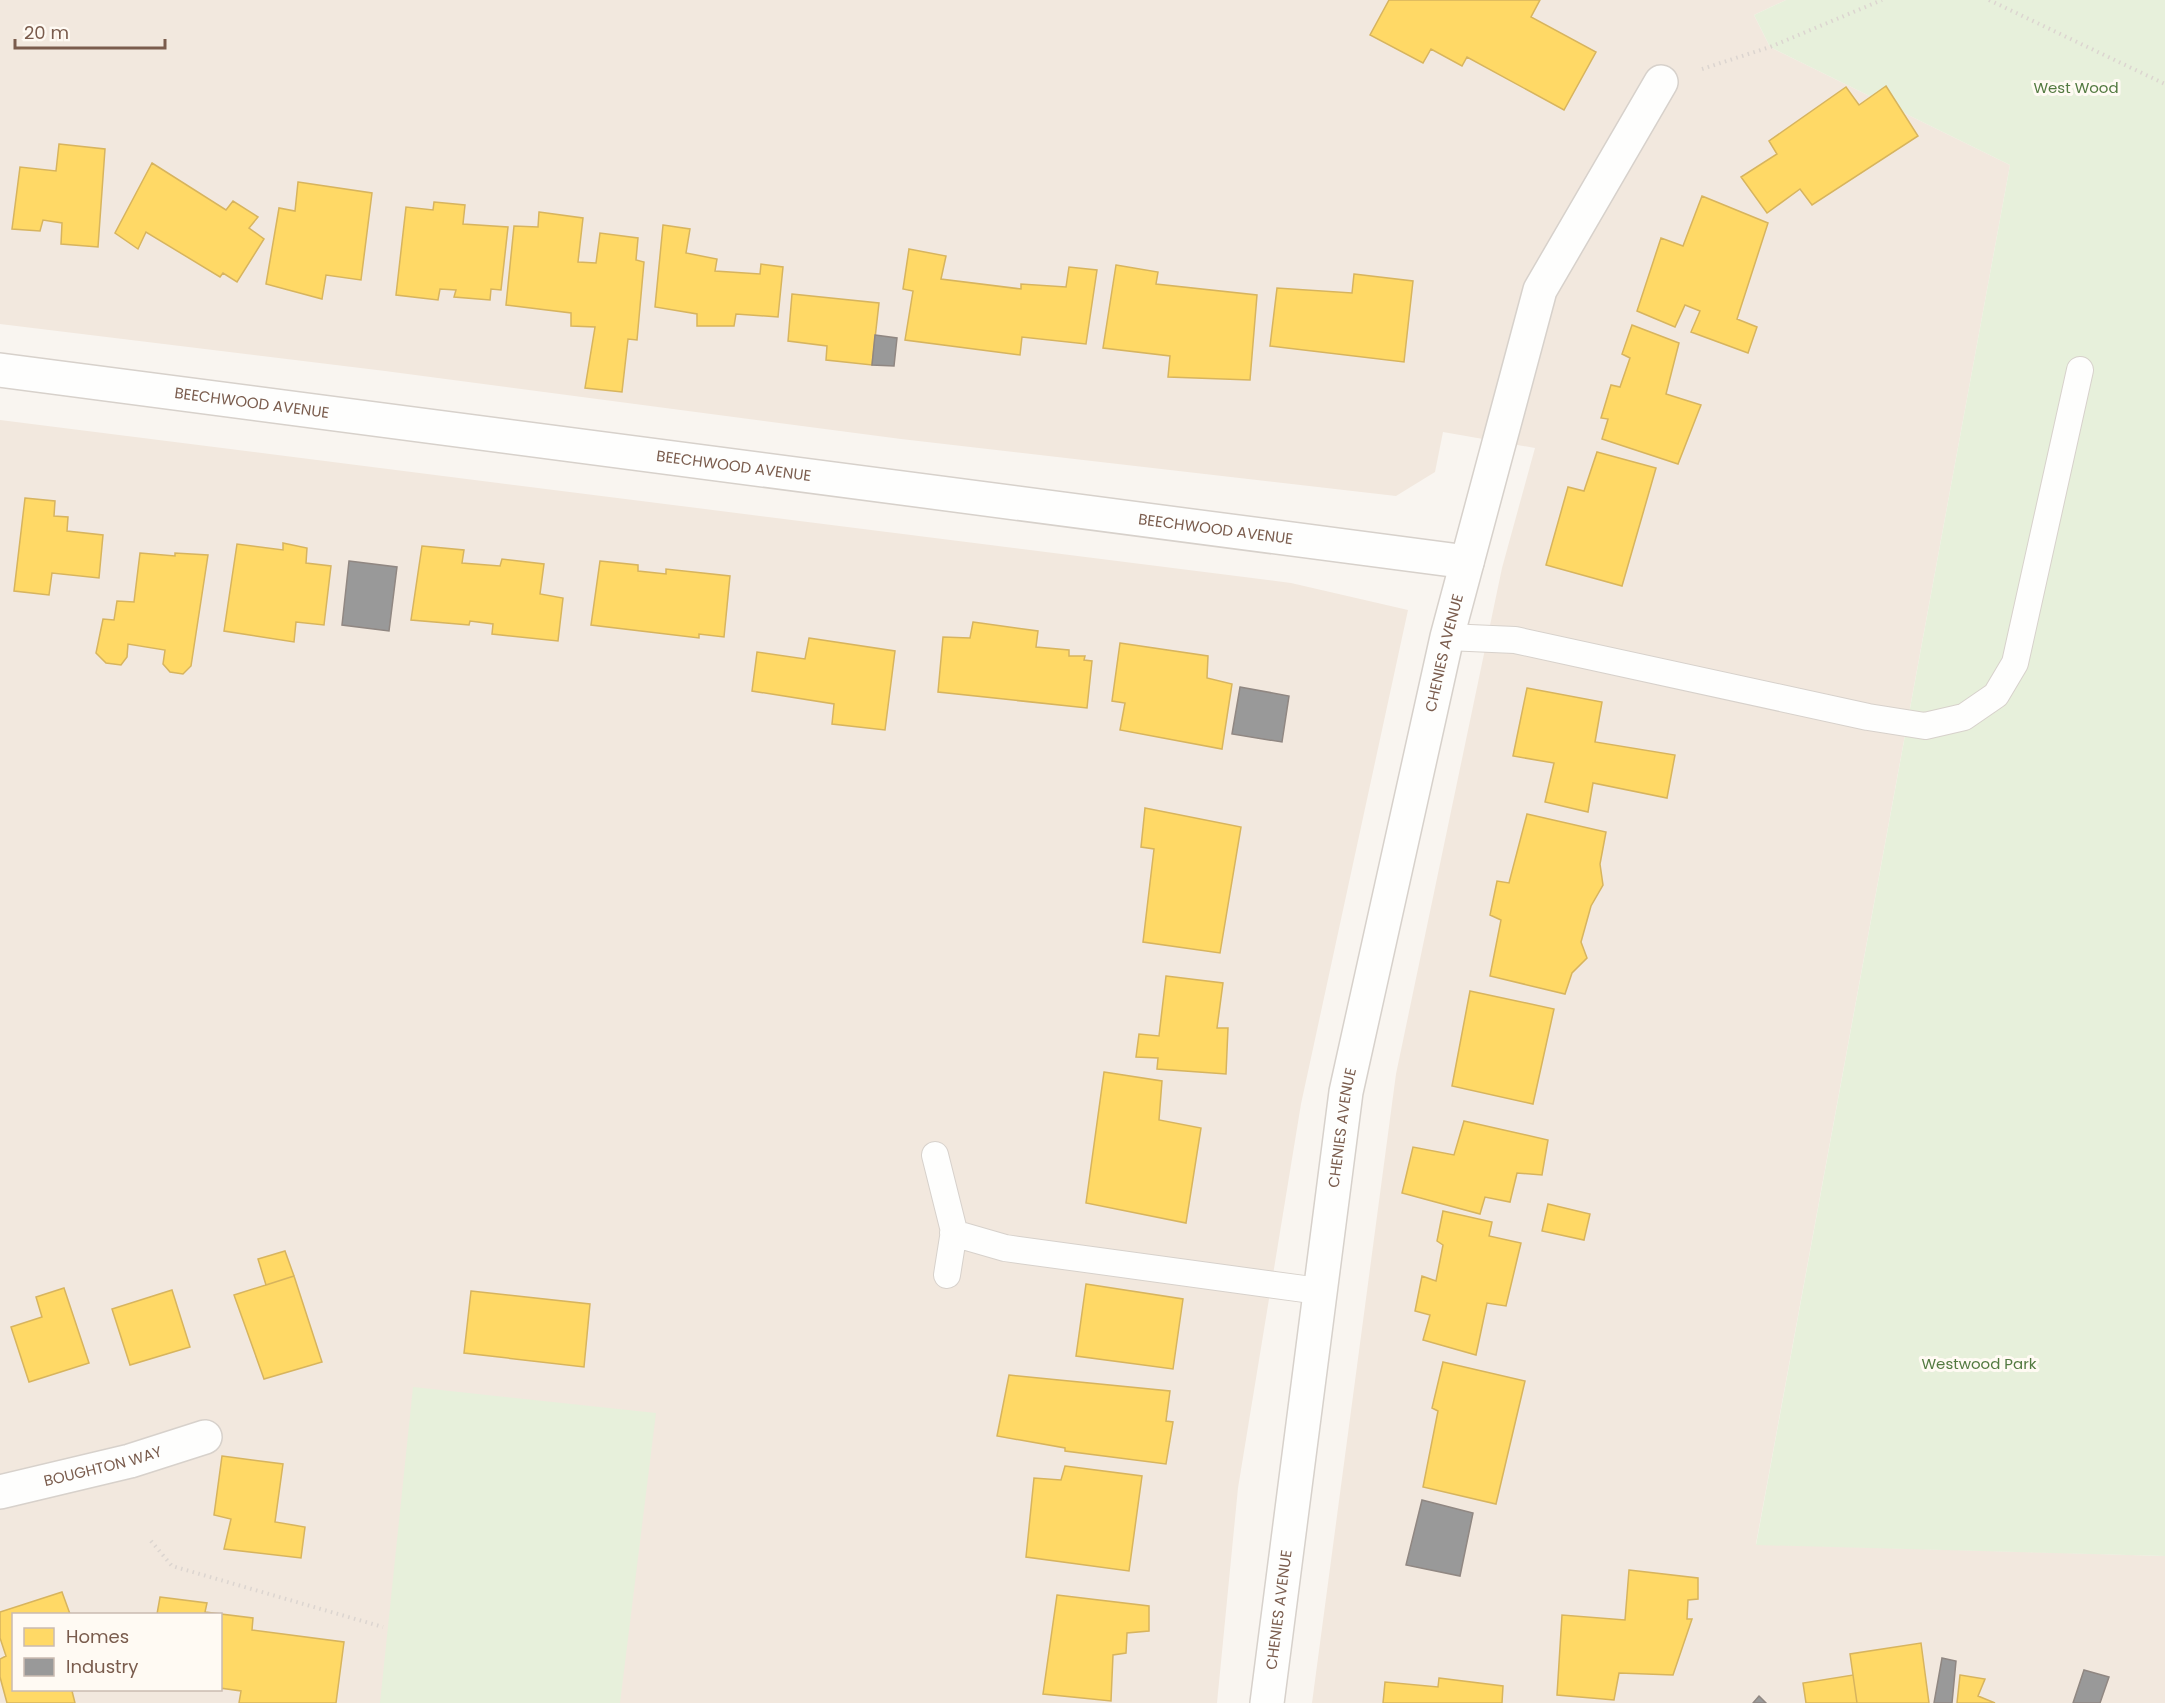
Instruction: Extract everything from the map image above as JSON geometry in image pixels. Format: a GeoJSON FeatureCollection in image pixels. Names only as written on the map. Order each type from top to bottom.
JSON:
{"type":"FeatureCollection","features":[{"type":"Feature","properties":{"kind":"street","name":"CHENIES AVENUE"},"geometry":{"type":"LineString","coordinates":[[1267,1703],[1346,1092],[1446,637],[1540,290],[1661,82]]}},
{"type":"Feature","properties":{"kind":"street","name":"BEECHWOOD AVENUE"},"geometry":{"type":"LineString","coordinates":[[0,370],[1467,562]]}},
{"type":"Feature","properties":{"kind":"street","name":"BOUGHTON WAY"},"geometry":{"type":"LineString","coordinates":[[0,1492],[130,1461],[205,1437]]}},
{"type":"Feature","properties":{"kind":"lane"},"geometry":{"type":"LineString","coordinates":[[1446,637],[1515,640],[1879,719],[1925,726],[1964,717],[1996,695],[2015,663],[2080,370]]}},
{"type":"Feature","properties":{"kind":"lane"},"geometry":{"type":"LineString","coordinates":[[934,1155],[953,1233],[947,1275]]}},
{"type":"Feature","properties":{"kind":"lane"},"geometry":{"type":"LineString","coordinates":[[953,1233],[1005,1248],[1319,1291]]}},
{"type":"Feature","properties":{"kind":"path"},"geometry":{"type":"LineString","coordinates":[[1661,82],[1770,47],[1882,0]]}},
{"type":"Feature","properties":{"kind":"path"},"geometry":{"type":"LineString","coordinates":[[1989,0],[2165,84]]}},
{"type":"Feature","properties":{"kind":"path"},"geometry":{"type":"LineString","coordinates":[[151,1541],[171,1566],[383,1627]]}},
{"type":"Feature","properties":{"kind":"shaded area"},"geometry":{"type":"Polygon","coordinates":[[[0,0],[1786,0],[1754,15],[1770,47],[2010,165],[1756,1544],[2165,1556],[2165,1703],[1312,1703],[1396,1074],[1502,568],[1535,448],[1443,432],[1435,472],[1396,496],[901,439],[385,371],[0,324],[0,0]]]}},
{"type":"Feature","properties":{"kind":"shaded area"},"geometry":{"type":"Polygon","coordinates":[[[0,420],[1291,583],[1408,610],[1301,1104],[1238,1488],[1217,1703],[0,1703],[0,420]]]}},
{"type":"Feature","properties":{"kind":"green space","name":"Westwood Park"},"geometry":{"type":"Polygon","coordinates":[[[1786,0],[2165,0],[2165,1556],[1756,1545],[2010,165],[1770,47],[1754,15],[1786,0]]]}},
{"type":"Feature","properties":{"kind":"green space"},"geometry":{"type":"Polygon","coordinates":[[[413,1387],[656,1413],[620,1703],[380,1703],[413,1387]]]}},
{"type":"Feature","properties":{"kind":"building: Homes"},"geometry":{"type":"Polygon","coordinates":[[[1389,0],[1540,0],[1531,17],[1596,52],[1564,110],[1467,57],[1462,66],[1431,49],[1423,63],[1370,35],[1389,0]]]}},
{"type":"Feature","properties":{"kind":"building: Homes"},"geometry":{"type":"Polygon","coordinates":[[[1886,86],[1918,136],[1812,205],[1800,189],[1767,213],[1741,177],[1777,154],[1769,141],[1846,87],[1859,105],[1886,86]]]}},
{"type":"Feature","properties":{"kind":"building: Homes"},"geometry":{"type":"Polygon","coordinates":[[[59,144],[105,149],[98,247],[61,244],[62,223],[43,220],[40,231],[12,229],[20,167],[56,171],[59,144]]]}},
{"type":"Feature","properties":{"kind":"building: Homes"},"geometry":{"type":"Polygon","coordinates":[[[152,163],[226,210],[233,201],[258,217],[249,228],[264,239],[237,282],[223,273],[220,277],[146,232],[138,249],[115,233],[152,163]]]}},
{"type":"Feature","properties":{"kind":"building: Homes"},"geometry":{"type":"Polygon","coordinates":[[[298,182],[372,193],[361,280],[326,275],[322,299],[266,284],[279,208],[295,211],[298,182]]]}},
{"type":"Feature","properties":{"kind":"building: Homes"},"geometry":{"type":"Polygon","coordinates":[[[1702,196],[1768,223],[1737,319],[1757,327],[1748,353],[1691,332],[1700,311],[1685,305],[1675,327],[1637,311],[1661,238],[1683,246],[1702,196]]]}},
{"type":"Feature","properties":{"kind":"building: Homes"},"geometry":{"type":"Polygon","coordinates":[[[434,202],[465,205],[463,224],[508,227],[501,290],[491,289],[490,300],[454,297],[456,290],[440,289],[438,300],[396,295],[406,207],[433,210],[434,202]]]}},
{"type":"Feature","properties":{"kind":"building: Homes"},"geometry":{"type":"Polygon","coordinates":[[[539,212],[583,218],[578,262],[596,263],[600,233],[638,238],[636,260],[644,262],[637,340],[628,339],[622,392],[585,388],[595,327],[571,326],[571,313],[506,305],[514,226],[538,227],[539,212]]]}},
{"type":"Feature","properties":{"kind":"building: Homes"},"geometry":{"type":"Polygon","coordinates":[[[663,225],[690,229],[686,253],[717,259],[715,271],[760,274],[761,264],[783,267],[778,317],[736,314],[734,326],[697,326],[697,314],[655,307],[663,225]]]}},
{"type":"Feature","properties":{"kind":"building: Homes"},"geometry":{"type":"Polygon","coordinates":[[[909,249],[946,256],[941,279],[1021,289],[1021,284],[1066,287],[1069,267],[1097,270],[1086,344],[1022,337],[1020,355],[905,340],[913,291],[903,289],[909,249]]]}},
{"type":"Feature","properties":{"kind":"building: Homes"},"geometry":{"type":"Polygon","coordinates":[[[1116,265],[1158,272],[1156,284],[1257,295],[1250,380],[1168,377],[1170,356],[1103,348],[1116,265]]]}},
{"type":"Feature","properties":{"kind":"building: Homes"},"geometry":{"type":"Polygon","coordinates":[[[1354,274],[1413,281],[1404,362],[1270,346],[1277,288],[1352,293],[1354,274]]]}},
{"type":"Feature","properties":{"kind":"building: Homes"},"geometry":{"type":"Polygon","coordinates":[[[792,294],[879,303],[872,365],[826,360],[827,346],[788,341],[792,294]]]}},
{"type":"Feature","properties":{"kind":"building: Homes"},"geometry":{"type":"Polygon","coordinates":[[[1632,325],[1679,343],[1666,394],[1701,405],[1678,464],[1602,439],[1608,419],[1601,418],[1611,385],[1620,387],[1630,358],[1622,354],[1632,325]]]}},
{"type":"Feature","properties":{"kind":"building: Homes"},"geometry":{"type":"Polygon","coordinates":[[[1597,452],[1656,468],[1622,586],[1546,565],[1568,487],[1584,491],[1597,452]]]}},
{"type":"Feature","properties":{"kind":"building: Homes"},"geometry":{"type":"Polygon","coordinates":[[[25,498],[55,501],[54,516],[68,517],[67,531],[103,535],[99,578],[52,573],[49,595],[14,591],[25,498]]]}},
{"type":"Feature","properties":{"kind":"building: Homes"},"geometry":{"type":"Polygon","coordinates":[[[283,543],[307,548],[306,563],[331,566],[324,625],[296,622],[294,642],[224,631],[237,544],[283,550],[283,543]]]}},
{"type":"Feature","properties":{"kind":"building: Homes"},"geometry":{"type":"Polygon","coordinates":[[[422,546],[464,550],[462,563],[500,566],[502,559],[544,564],[540,594],[563,598],[558,641],[492,634],[493,624],[470,621],[469,625],[411,620],[422,546]]]}},
{"type":"Feature","properties":{"kind":"building: Homes"},"geometry":{"type":"Polygon","coordinates":[[[140,553],[175,556],[175,553],[208,555],[191,666],[183,674],[170,672],[163,664],[165,650],[128,644],[127,657],[121,665],[106,663],[96,653],[103,619],[114,620],[117,601],[134,602],[140,553]]]}},
{"type":"Feature","properties":{"kind":"building: Homes"},"geometry":{"type":"Polygon","coordinates":[[[600,561],[638,565],[638,571],[666,574],[666,569],[730,576],[724,637],[699,634],[699,638],[591,625],[600,561]]]}},
{"type":"Feature","properties":{"kind":"building: Homes"},"geometry":{"type":"Polygon","coordinates":[[[973,622],[1038,631],[1036,647],[1069,650],[1069,656],[1085,656],[1084,660],[1092,661],[1087,708],[938,692],[943,637],[970,638],[973,622]]]}},
{"type":"Feature","properties":{"kind":"building: Homes"},"geometry":{"type":"Polygon","coordinates":[[[809,638],[895,651],[885,730],[832,724],[834,704],[752,691],[757,652],[805,659],[809,638]]]}},
{"type":"Feature","properties":{"kind":"building: Homes"},"geometry":{"type":"Polygon","coordinates":[[[1120,643],[1208,656],[1207,678],[1232,684],[1222,749],[1120,730],[1125,703],[1112,701],[1120,643]]]}},
{"type":"Feature","properties":{"kind":"building: Homes"},"geometry":{"type":"Polygon","coordinates":[[[1527,688],[1602,702],[1595,742],[1675,755],[1667,798],[1593,783],[1588,812],[1545,802],[1554,763],[1513,756],[1527,688]]]}},
{"type":"Feature","properties":{"kind":"building: Homes"},"geometry":{"type":"Polygon","coordinates":[[[1145,808],[1241,827],[1220,953],[1143,942],[1154,849],[1141,847],[1145,808]]]}},
{"type":"Feature","properties":{"kind":"building: Homes"},"geometry":{"type":"Polygon","coordinates":[[[1527,814],[1606,832],[1600,864],[1603,885],[1591,906],[1581,942],[1587,958],[1572,973],[1565,994],[1490,976],[1501,920],[1490,915],[1497,881],[1509,883],[1527,814]]]}},
{"type":"Feature","properties":{"kind":"building: Homes"},"geometry":{"type":"Polygon","coordinates":[[[1166,976],[1223,983],[1217,1028],[1228,1028],[1226,1074],[1157,1069],[1158,1058],[1136,1057],[1139,1034],[1159,1036],[1166,976]]]}},
{"type":"Feature","properties":{"kind":"building: Homes"},"geometry":{"type":"Polygon","coordinates":[[[1470,991],[1554,1009],[1533,1104],[1452,1086],[1470,991]]]}},
{"type":"Feature","properties":{"kind":"building: Homes"},"geometry":{"type":"Polygon","coordinates":[[[1104,1072],[1162,1081],[1159,1120],[1201,1128],[1186,1223],[1086,1203],[1104,1072]]]}},
{"type":"Feature","properties":{"kind":"building: Homes"},"geometry":{"type":"Polygon","coordinates":[[[1464,1121],[1548,1140],[1542,1175],[1517,1173],[1510,1202],[1485,1197],[1480,1214],[1402,1193],[1413,1147],[1454,1155],[1464,1121]]]}},
{"type":"Feature","properties":{"kind":"building: Homes"},"geometry":{"type":"Polygon","coordinates":[[[1548,1204],[1590,1214],[1584,1240],[1542,1231],[1548,1204]]]}},
{"type":"Feature","properties":{"kind":"building: Homes"},"geometry":{"type":"Polygon","coordinates":[[[1443,1211],[1492,1222],[1489,1236],[1521,1243],[1506,1306],[1487,1303],[1476,1355],[1423,1340],[1430,1315],[1415,1311],[1422,1276],[1436,1281],[1443,1245],[1437,1241],[1443,1211]]]}},
{"type":"Feature","properties":{"kind":"building: Homes"},"geometry":{"type":"Polygon","coordinates":[[[285,1251],[294,1276],[266,1285],[258,1259],[285,1251]]]}},
{"type":"Feature","properties":{"kind":"building: Homes"},"geometry":{"type":"Polygon","coordinates":[[[294,1276],[322,1362],[264,1379],[234,1295],[294,1276]]]}},
{"type":"Feature","properties":{"kind":"building: Homes"},"geometry":{"type":"Polygon","coordinates":[[[1086,1284],[1183,1299],[1173,1369],[1076,1356],[1086,1284]]]}},
{"type":"Feature","properties":{"kind":"building: Homes"},"geometry":{"type":"Polygon","coordinates":[[[64,1288],[89,1363],[29,1382],[11,1327],[42,1317],[36,1297],[64,1288]]]}},
{"type":"Feature","properties":{"kind":"building: Homes"},"geometry":{"type":"Polygon","coordinates":[[[172,1290],[190,1347],[130,1365],[112,1309],[172,1290]]]}},
{"type":"Feature","properties":{"kind":"building: Homes"},"geometry":{"type":"Polygon","coordinates":[[[471,1291],[590,1304],[584,1367],[464,1353],[471,1291]]]}},
{"type":"Feature","properties":{"kind":"building: Homes"},"geometry":{"type":"Polygon","coordinates":[[[1443,1362],[1525,1381],[1496,1504],[1423,1487],[1438,1411],[1432,1408],[1443,1362]]]}},
{"type":"Feature","properties":{"kind":"building: Homes"},"geometry":{"type":"Polygon","coordinates":[[[1009,1375],[1170,1391],[1166,1421],[1173,1422],[1166,1464],[1065,1451],[1065,1448],[997,1436],[1009,1375]]]}},
{"type":"Feature","properties":{"kind":"building: Homes"},"geometry":{"type":"Polygon","coordinates":[[[222,1456],[283,1464],[275,1522],[305,1527],[301,1558],[224,1549],[231,1519],[214,1515],[222,1456]]]}},
{"type":"Feature","properties":{"kind":"building: Homes"},"geometry":{"type":"Polygon","coordinates":[[[1065,1466],[1142,1476],[1129,1571],[1026,1557],[1034,1478],[1061,1480],[1065,1466]]]}},
{"type":"Feature","properties":{"kind":"building: Homes"},"geometry":{"type":"Polygon","coordinates":[[[1629,1570],[1698,1578],[1698,1599],[1688,1600],[1687,1619],[1692,1619],[1673,1675],[1619,1673],[1614,1700],[1557,1695],[1562,1615],[1625,1620],[1629,1570]]]}},
{"type":"Feature","properties":{"kind":"building: Homes"},"geometry":{"type":"Polygon","coordinates":[[[62,1592],[70,1613],[12,1613],[12,1691],[72,1691],[75,1703],[7,1703],[0,1677],[0,1659],[6,1656],[0,1638],[0,1612],[62,1592]]]}},
{"type":"Feature","properties":{"kind":"building: Homes"},"geometry":{"type":"Polygon","coordinates":[[[1057,1595],[1149,1606],[1149,1631],[1127,1633],[1126,1653],[1113,1655],[1111,1701],[1043,1694],[1057,1595]]]}},
{"type":"Feature","properties":{"kind":"building: Homes"},"geometry":{"type":"Polygon","coordinates":[[[160,1597],[207,1603],[205,1612],[213,1613],[157,1613],[160,1597]]]}},
{"type":"Feature","properties":{"kind":"building: Homes"},"geometry":{"type":"Polygon","coordinates":[[[222,1614],[253,1618],[252,1630],[344,1642],[336,1703],[239,1703],[241,1691],[222,1688],[222,1614]]]}},
{"type":"Feature","properties":{"kind":"building: Homes"},"geometry":{"type":"Polygon","coordinates":[[[1921,1643],[1929,1703],[1857,1703],[1850,1654],[1921,1643]]]}},
{"type":"Feature","properties":{"kind":"building: Homes"},"geometry":{"type":"Polygon","coordinates":[[[1853,1675],[1857,1703],[1806,1703],[1803,1683],[1853,1675]]]}},
{"type":"Feature","properties":{"kind":"building: Homes"},"geometry":{"type":"Polygon","coordinates":[[[1960,1675],[1985,1679],[1978,1696],[1995,1703],[1957,1703],[1960,1675]]]}},
{"type":"Feature","properties":{"kind":"building: Homes"},"geometry":{"type":"Polygon","coordinates":[[[1439,1678],[1503,1686],[1502,1703],[1383,1703],[1385,1682],[1438,1687],[1439,1678]]]}},
{"type":"Feature","properties":{"kind":"building: Industry"},"geometry":{"type":"Polygon","coordinates":[[[875,335],[897,338],[894,366],[872,365],[875,335]]]}},
{"type":"Feature","properties":{"kind":"building: Industry"},"geometry":{"type":"Polygon","coordinates":[[[349,561],[397,567],[389,631],[342,625],[349,561]]]}},
{"type":"Feature","properties":{"kind":"building: Industry"},"geometry":{"type":"Polygon","coordinates":[[[1240,687],[1289,696],[1282,742],[1232,734],[1240,687]]]}},
{"type":"Feature","properties":{"kind":"building: Industry"},"geometry":{"type":"Polygon","coordinates":[[[1422,1500],[1473,1513],[1460,1576],[1406,1565],[1422,1500]]]}},
{"type":"Feature","properties":{"kind":"building: Industry"},"geometry":{"type":"Polygon","coordinates":[[[1942,1658],[1956,1661],[1952,1703],[1934,1703],[1942,1658]]]}},
{"type":"Feature","properties":{"kind":"building: Industry"},"geometry":{"type":"Polygon","coordinates":[[[2084,1670],[2109,1677],[2100,1703],[2073,1703],[2084,1670]]]}},
{"type":"Feature","properties":{"kind":"building: Industry"},"geometry":{"type":"Polygon","coordinates":[[[1759,1696],[1766,1703],[1753,1703],[1759,1696]]]}},
{"type":"Feature","properties":{"kind":"park label","name":"West Wood"},"geometry":{"type":"Point","coordinates":[2076,88]}}]}
